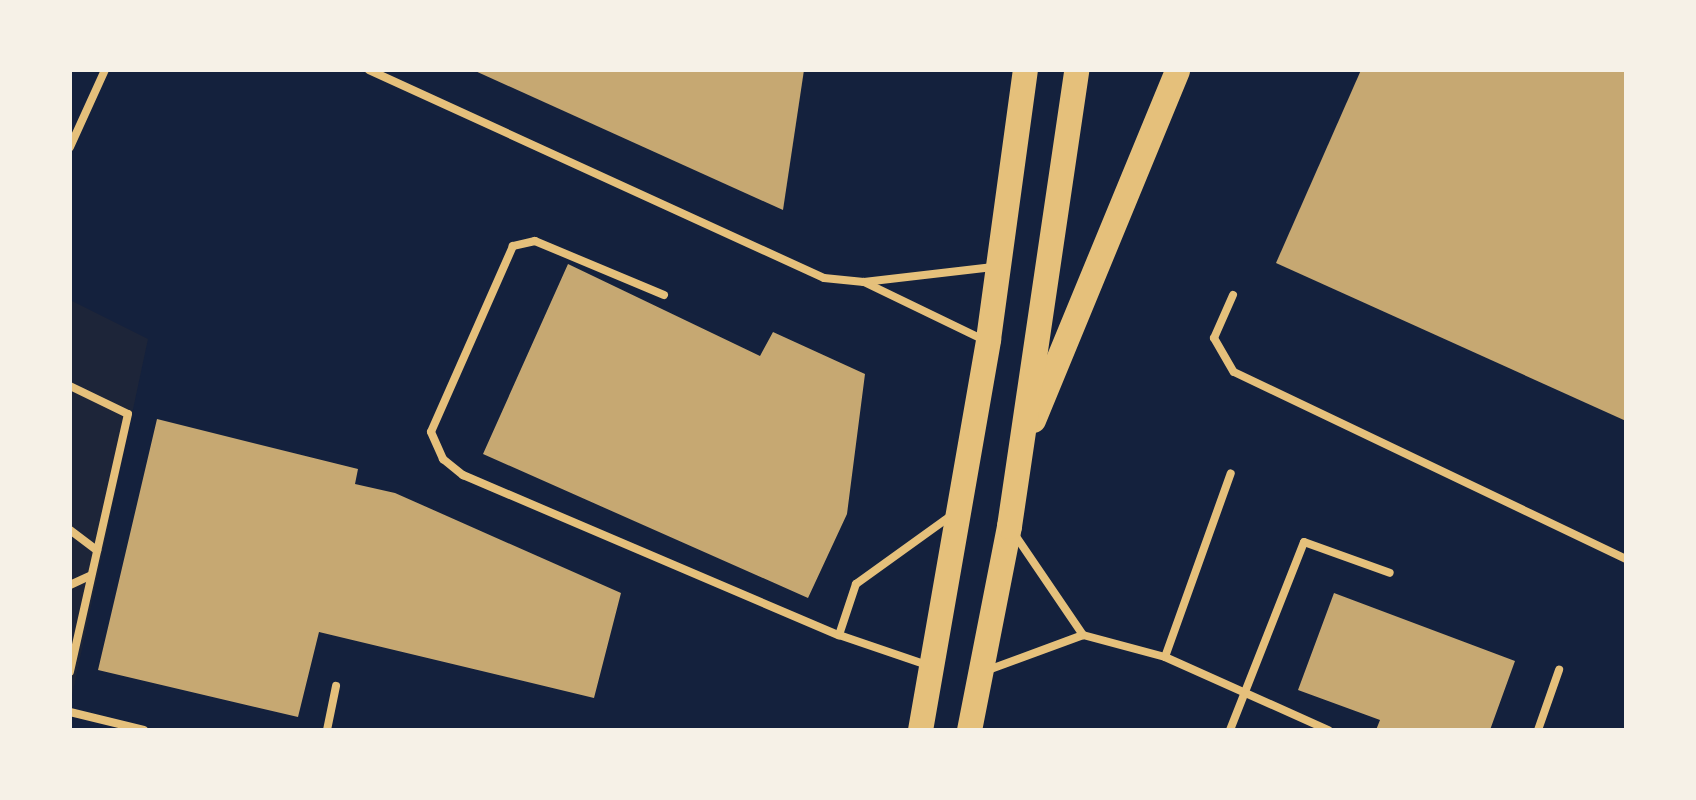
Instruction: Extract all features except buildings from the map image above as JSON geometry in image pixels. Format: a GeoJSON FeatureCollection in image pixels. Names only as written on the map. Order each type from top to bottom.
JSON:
{"type":"FeatureCollection","features":[{"type":"Feature","properties":{"kind":"main road"},"geometry":{"type":"LineString","coordinates":[[920,730],[987,342],[1025,70]]}},
{"type":"Feature","properties":{"kind":"main road"},"geometry":{"type":"LineString","coordinates":[[969,730],[1009,526],[1076,70]]}},
{"type":"Feature","properties":{"kind":"main road"},"geometry":{"type":"LineString","coordinates":[[1015,467],[1176,70]]}},
{"type":"Feature","properties":{"kind":"lane"},"geometry":{"type":"LineString","coordinates":[[70,147],[105,70]]}},
{"type":"Feature","properties":{"kind":"lane"},"geometry":{"type":"LineString","coordinates":[[369,70],[824,278],[864,282],[999,266]]}},
{"type":"Feature","properties":{"kind":"lane"},"geometry":{"type":"LineString","coordinates":[[664,295],[535,241],[514,246],[431,432],[443,458],[463,475],[839,635],[932,666]]}},
{"type":"Feature","properties":{"kind":"lane"},"geometry":{"type":"LineString","coordinates":[[864,282],[987,342]]}},
{"type":"Feature","properties":{"kind":"lane"},"geometry":{"type":"LineString","coordinates":[[1232,295],[1214,338],[1234,372],[1626,559]]}},
{"type":"Feature","properties":{"kind":"lane"},"geometry":{"type":"LineString","coordinates":[[70,386],[128,414],[70,672]]}},
{"type":"Feature","properties":{"kind":"lane"},"geometry":{"type":"LineString","coordinates":[[1164,657],[1231,473]]}},
{"type":"Feature","properties":{"kind":"lane"},"geometry":{"type":"LineString","coordinates":[[839,635],[856,584],[960,509]]}},
{"type":"Feature","properties":{"kind":"lane"},"geometry":{"type":"LineString","coordinates":[[1009,526],[1082,635]]}},
{"type":"Feature","properties":{"kind":"lane"},"geometry":{"type":"LineString","coordinates":[[70,530],[97,550]]}},
{"type":"Feature","properties":{"kind":"lane"},"geometry":{"type":"LineString","coordinates":[[1230,730],[1304,542],[1390,573]]}},
{"type":"Feature","properties":{"kind":"lane"},"geometry":{"type":"LineString","coordinates":[[70,586],[92,575]]}},
{"type":"Feature","properties":{"kind":"lane"},"geometry":{"type":"LineString","coordinates":[[979,674],[1082,635],[1164,657],[1328,730]]}},
{"type":"Feature","properties":{"kind":"lane"},"geometry":{"type":"LineString","coordinates":[[1538,730],[1559,670]]}},
{"type":"Feature","properties":{"kind":"lane"},"geometry":{"type":"LineString","coordinates":[[327,730],[336,686]]}},
{"type":"Feature","properties":{"kind":"lane"},"geometry":{"type":"LineString","coordinates":[[70,712],[144,730]]}},
{"type":"Feature","properties":{"kind":"shaded area"},"geometry":{"type":"Polygon","coordinates":[[[70,300],[148,339],[70,705],[70,300]]]}}]}
